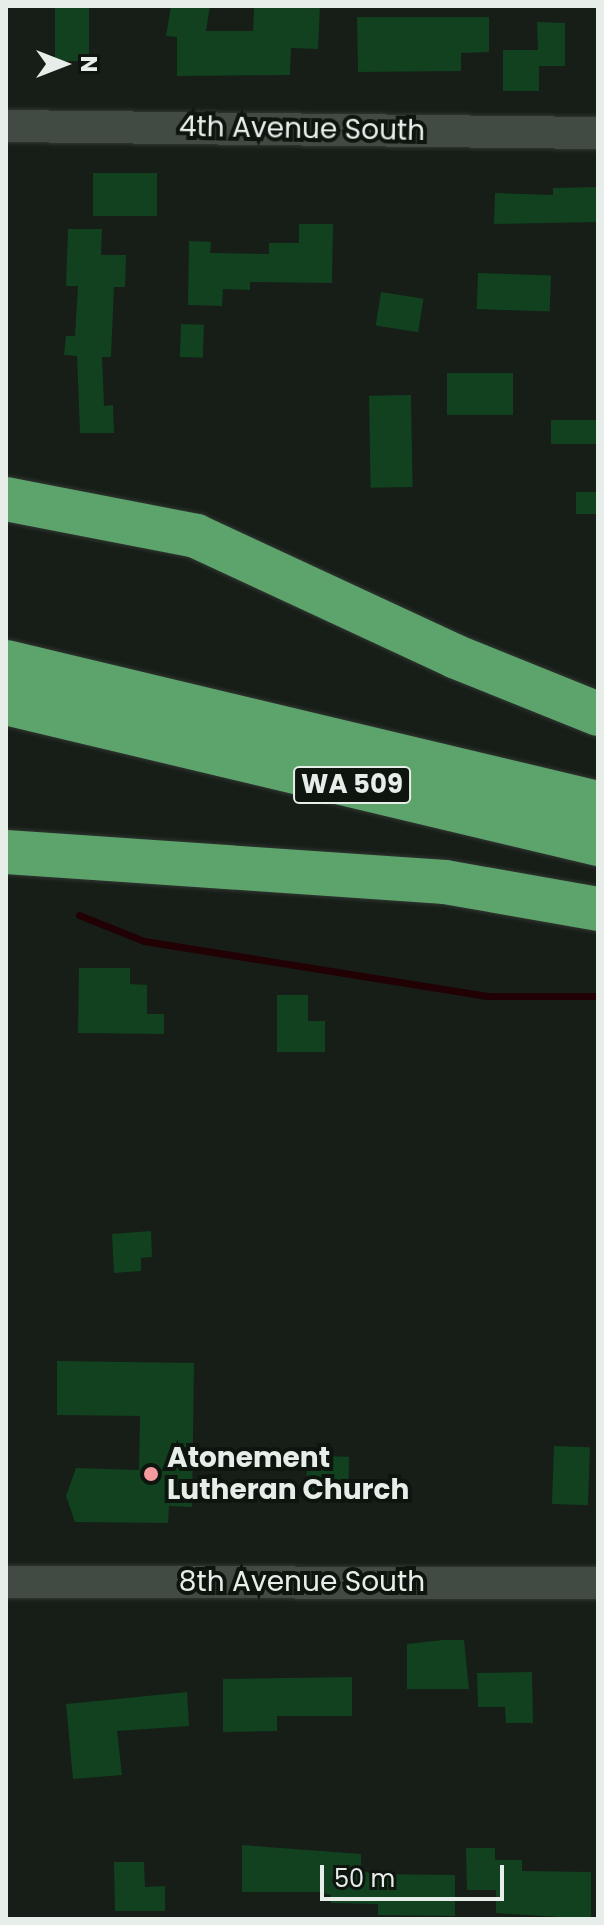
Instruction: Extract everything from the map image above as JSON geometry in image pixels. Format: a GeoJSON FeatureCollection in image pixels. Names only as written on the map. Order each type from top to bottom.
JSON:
{"type":"FeatureCollection","features":[{"type":"Feature","properties":{"kind":"highway"},"geometry":{"type":"LineString","coordinates":[[6,499],[196,536],[454,656],[598,714]]}},
{"type":"Feature","properties":{"kind":"highway","name":"WA 509"},"geometry":{"type":"LineString","coordinates":[[6,662],[110,708],[598,844]]}},
{"type":"Feature","properties":{"kind":"highway","name":"WA 509"},"geometry":{"type":"LineString","coordinates":[[6,703],[110,708],[598,803]]}},
{"type":"Feature","properties":{"kind":"highway"},"geometry":{"type":"LineString","coordinates":[[6,852],[445,882],[598,909]]}},
{"type":"Feature","properties":{"kind":"street","name":"4th Avenue South"},"geometry":{"type":"LineString","coordinates":[[6,126],[598,133]]}},
{"type":"Feature","properties":{"kind":"street","name":"8th Avenue South"},"geometry":{"type":"LineString","coordinates":[[6,1582],[598,1583]]}},
{"type":"Feature","properties":{"kind":"building"},"geometry":{"type":"Polygon","coordinates":[[[55,6],[89,6],[89,61],[55,61],[55,6]]]}},
{"type":"Feature","properties":{"kind":"building"},"geometry":{"type":"Polygon","coordinates":[[[171,6],[210,6],[206,31],[253,31],[254,6],[320,6],[318,49],[291,48],[290,75],[177,76],[177,37],[166,36],[171,6]]]}},
{"type":"Feature","properties":{"kind":"building"},"geometry":{"type":"Polygon","coordinates":[[[357,17],[489,17],[489,52],[461,53],[461,71],[358,72],[357,17]]]}},
{"type":"Feature","properties":{"kind":"building"},"geometry":{"type":"Polygon","coordinates":[[[537,22],[565,23],[565,66],[539,66],[539,91],[503,91],[503,50],[538,50],[537,22]]]}},
{"type":"Feature","properties":{"kind":"building"},"geometry":{"type":"Polygon","coordinates":[[[93,173],[157,173],[157,216],[93,216],[93,173]]]}},
{"type":"Feature","properties":{"kind":"building"},"geometry":{"type":"Polygon","coordinates":[[[598,187],[598,222],[494,224],[495,193],[553,195],[553,188],[598,187]]]}},
{"type":"Feature","properties":{"kind":"building"},"geometry":{"type":"Polygon","coordinates":[[[299,224],[333,224],[332,283],[250,282],[250,290],[223,289],[222,306],[188,305],[189,241],[211,242],[210,253],[269,254],[269,243],[299,243],[299,224]]]}},
{"type":"Feature","properties":{"kind":"building"},"geometry":{"type":"Polygon","coordinates":[[[68,229],[102,229],[101,255],[126,255],[125,287],[114,287],[111,357],[102,357],[104,406],[113,405],[114,433],[80,433],[77,356],[64,355],[66,336],[75,336],[78,286],[66,286],[68,229]]]}},
{"type":"Feature","properties":{"kind":"building"},"geometry":{"type":"Polygon","coordinates":[[[478,273],[551,276],[550,312],[477,309],[478,273]]]}},
{"type":"Feature","properties":{"kind":"building"},"geometry":{"type":"Polygon","coordinates":[[[381,292],[423,299],[418,332],[376,326],[381,292]]]}},
{"type":"Feature","properties":{"kind":"building"},"geometry":{"type":"Polygon","coordinates":[[[181,324],[204,325],[203,358],[180,357],[181,324]]]}},
{"type":"Feature","properties":{"kind":"building"},"geometry":{"type":"Polygon","coordinates":[[[447,373],[513,373],[513,415],[447,415],[447,373]]]}},
{"type":"Feature","properties":{"kind":"building"},"geometry":{"type":"Polygon","coordinates":[[[411,395],[413,487],[371,488],[369,396],[411,395]]]}},
{"type":"Feature","properties":{"kind":"building"},"geometry":{"type":"Polygon","coordinates":[[[551,420],[598,420],[598,444],[551,444],[551,420]]]}},
{"type":"Feature","properties":{"kind":"building"},"geometry":{"type":"Polygon","coordinates":[[[576,492],[598,492],[598,514],[576,514],[576,492]]]}},
{"type":"Feature","properties":{"kind":"building"},"geometry":{"type":"Polygon","coordinates":[[[79,968],[130,968],[130,984],[147,985],[147,1014],[164,1014],[164,1034],[78,1033],[79,968]]]}},
{"type":"Feature","properties":{"kind":"building"},"geometry":{"type":"Polygon","coordinates":[[[277,995],[308,995],[308,1021],[325,1021],[325,1052],[277,1052],[277,995]]]}},
{"type":"Feature","properties":{"kind":"building"},"geometry":{"type":"Polygon","coordinates":[[[151,1231],[152,1257],[141,1258],[141,1271],[114,1273],[112,1234],[151,1231]]]}},
{"type":"Feature","properties":{"kind":"building"},"geometry":{"type":"Polygon","coordinates":[[[57,1361],[194,1363],[192,1507],[169,1506],[168,1523],[75,1522],[66,1496],[76,1468],[139,1470],[140,1416],[57,1415],[57,1361]]]}},
{"type":"Feature","properties":{"kind":"building"},"geometry":{"type":"Polygon","coordinates":[[[554,1446],[590,1447],[588,1505],[552,1504],[554,1446]]]}},
{"type":"Feature","properties":{"kind":"building"},"geometry":{"type":"Polygon","coordinates":[[[307,1456],[349,1457],[348,1502],[306,1501],[307,1456]]]}},
{"type":"Feature","properties":{"kind":"building"},"geometry":{"type":"Polygon","coordinates":[[[464,1640],[469,1689],[407,1689],[407,1644],[464,1640]]]}},
{"type":"Feature","properties":{"kind":"building"},"geometry":{"type":"Polygon","coordinates":[[[532,1672],[533,1723],[506,1723],[505,1707],[478,1707],[477,1673],[532,1672]]]}},
{"type":"Feature","properties":{"kind":"building"},"geometry":{"type":"Polygon","coordinates":[[[352,1677],[352,1716],[277,1716],[277,1731],[223,1732],[223,1679],[352,1677]]]}},
{"type":"Feature","properties":{"kind":"building"},"geometry":{"type":"Polygon","coordinates":[[[187,1692],[189,1726],[117,1731],[122,1775],[73,1779],[66,1704],[187,1692]]]}},
{"type":"Feature","properties":{"kind":"building"},"geometry":{"type":"Polygon","coordinates":[[[242,1845],[361,1854],[361,1870],[372,1874],[455,1875],[455,1916],[378,1915],[378,1904],[331,1903],[331,1895],[320,1892],[242,1892],[242,1845]]]}},
{"type":"Feature","properties":{"kind":"building"},"geometry":{"type":"Polygon","coordinates":[[[466,1848],[495,1848],[495,1860],[522,1860],[522,1871],[591,1872],[591,1919],[496,1913],[496,1890],[467,1890],[466,1848]]]}},
{"type":"Feature","properties":{"kind":"building"},"geometry":{"type":"Polygon","coordinates":[[[114,1862],[144,1862],[145,1887],[165,1886],[165,1911],[115,1911],[114,1862]]]}},
{"type":"Feature","properties":{"kind":"waterway"},"geometry":{"type":"LineString","coordinates":[[79,915],[144,941],[489,996],[598,996]]}},
{"type":"Feature","properties":{"kind":"place","name":"Atonement Lutheran Church"},"geometry":{"type":"Point","coordinates":[151,1474]}}]}
